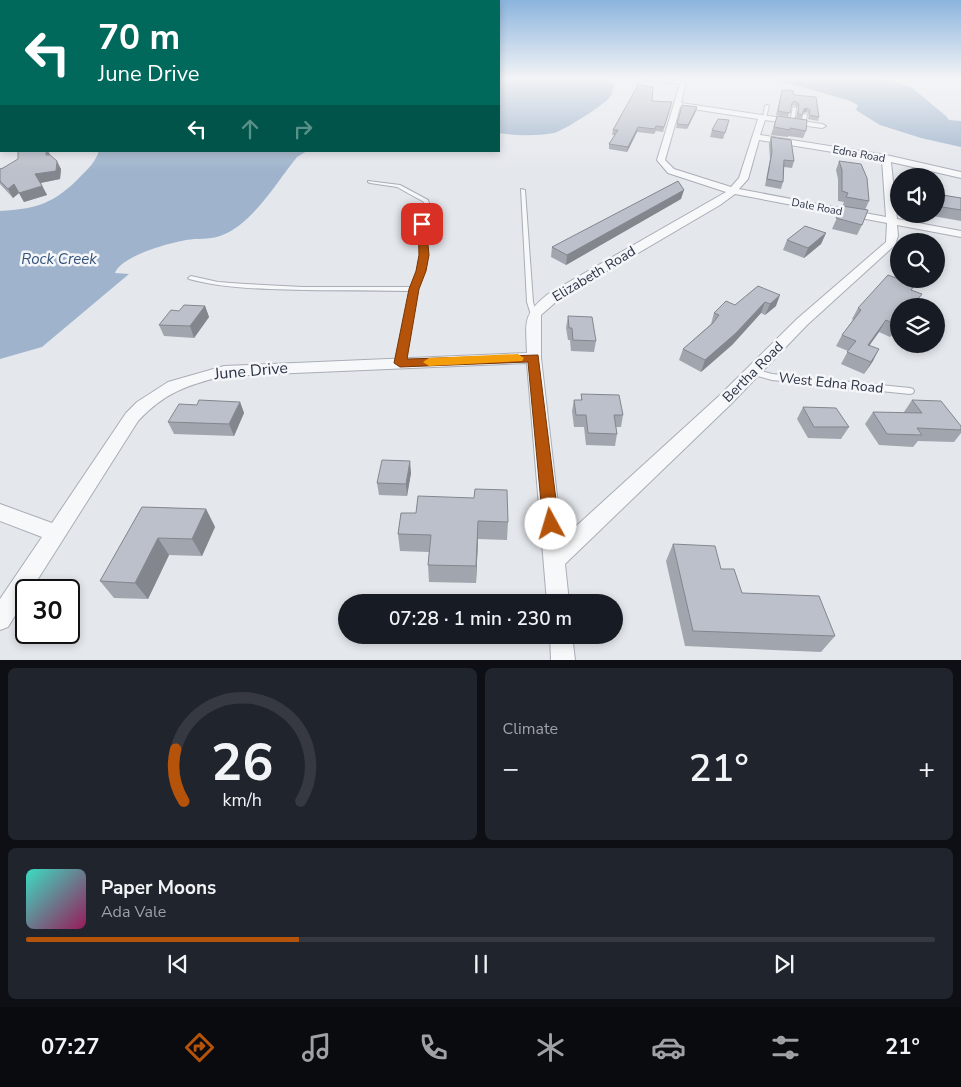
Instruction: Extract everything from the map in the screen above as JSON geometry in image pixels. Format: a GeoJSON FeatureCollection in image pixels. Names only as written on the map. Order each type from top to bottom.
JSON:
{"type":"FeatureCollection","features":[{"type":"Feature","properties":{"kind":"street","name":"Dale Road"},"geometry":{"type":"LineString","coordinates":[[678,109],[661,160],[664,165],[682,175],[733,190],[890,221]]}},
{"type":"Feature","properties":{"kind":"street"},"geometry":{"type":"LineString","coordinates":[[719,109],[764,113],[789,121],[822,126]]}},
{"type":"Feature","properties":{"kind":"street","name":"Elizabeth Road"},"geometry":{"type":"LineString","coordinates":[[534,315],[540,307],[553,297],[716,203],[733,190],[743,179],[764,113]]}},
{"type":"Feature","properties":{"kind":"street","name":"Edna Road"},"geometry":{"type":"LineString","coordinates":[[756,137],[886,158],[961,175]]}},
{"type":"Feature","properties":{"kind":"street","name":"Bertha Road"},"geometry":{"type":"LineString","coordinates":[[886,158],[890,200]]}},
{"type":"Feature","properties":{"kind":"street","name":"Bertha Road"},"geometry":{"type":"LineString","coordinates":[[554,560],[753,372],[802,322],[891,243],[893,236],[892,223]]}},
{"type":"Feature","properties":{"kind":"street","name":"Dale Road"},"geometry":{"type":"LineString","coordinates":[[903,223],[961,234]]}},
{"type":"Feature","properties":{"kind":"street"},"geometry":{"type":"LineString","coordinates":[[534,315],[534,358],[557,594]]}},
{"type":"Feature","properties":{"kind":"street","name":"June Drive"},"geometry":{"type":"LineString","coordinates":[[0,619],[132,417],[145,403],[162,390],[184,381],[224,371],[534,358]]}},
{"type":"Feature","properties":{"kind":"street"},"geometry":{"type":"LineString","coordinates":[[0,512],[56,533]]}},
{"type":"Feature","properties":{"kind":"street"},"geometry":{"type":"LineString","coordinates":[[562,644],[563,660]]}},
{"type":"Feature","properties":{"kind":"lane"},"geometry":{"type":"LineString","coordinates":[[789,121],[793,117],[794,109]]}},
{"type":"Feature","properties":{"kind":"lane"},"geometry":{"type":"LineString","coordinates":[[803,123],[805,115]]}},
{"type":"Feature","properties":{"kind":"lane"},"geometry":{"type":"LineString","coordinates":[[370,182],[398,186],[426,200],[427,206],[422,224],[424,255],[421,271],[414,289],[400,363]]}},
{"type":"Feature","properties":{"kind":"lane"},"geometry":{"type":"LineString","coordinates":[[523,190],[530,302],[534,315]]}},
{"type":"Feature","properties":{"kind":"lane"},"geometry":{"type":"LineString","coordinates":[[191,278],[208,283],[267,287],[338,290],[414,289]]}},
{"type":"Feature","properties":{"kind":"lane","name":"West Edna Road"},"geometry":{"type":"LineString","coordinates":[[753,372],[772,377],[910,391]]}},
{"type":"Feature","properties":{"kind":"water"},"geometry":{"type":"Polygon","coordinates":[[[500,109],[596,109],[566,128],[554,133],[512,135],[500,133],[500,109]]]}},
{"type":"Feature","properties":{"kind":"water"},"geometry":{"type":"Polygon","coordinates":[[[937,109],[949,120],[961,121],[961,147],[921,138],[880,125],[856,110],[937,109]]]}},
{"type":"Feature","properties":{"kind":"water","name":"Rock Creek"},"geometry":{"type":"Polygon","coordinates":[[[99,152],[305,152],[297,157],[253,213],[232,231],[216,237],[169,244],[146,251],[126,261],[115,273],[129,274],[42,347],[0,359],[0,211],[45,203],[63,193],[94,162],[99,152]]]}},
{"type":"Feature","properties":{"kind":"building"},"geometry":{"type":"Polygon","coordinates":[[[625,109],[670,109],[664,127],[656,126],[655,129],[638,127],[628,147],[609,144],[618,130],[613,130],[625,109]]]}},
{"type":"Feature","properties":{"kind":"building"},"geometry":{"type":"Polygon","coordinates":[[[681,109],[696,109],[688,125],[677,124],[681,109]]]}},
{"type":"Feature","properties":{"kind":"building"},"geometry":{"type":"Polygon","coordinates":[[[778,109],[791,109],[790,113],[778,111],[778,109]]]}},
{"type":"Feature","properties":{"kind":"building"},"geometry":{"type":"Polygon","coordinates":[[[799,109],[805,109],[802,115],[798,114],[799,109]]]}},
{"type":"Feature","properties":{"kind":"building"},"geometry":{"type":"Polygon","coordinates":[[[808,109],[818,109],[819,117],[809,115],[810,110],[808,109]]]}},
{"type":"Feature","properties":{"kind":"building"},"geometry":{"type":"Polygon","coordinates":[[[777,116],[807,120],[806,131],[774,127],[777,116]]]}},
{"type":"Feature","properties":{"kind":"building"},"geometry":{"type":"Polygon","coordinates":[[[718,119],[729,120],[725,133],[712,130],[718,119]]]}},
{"type":"Feature","properties":{"kind":"building"},"geometry":{"type":"Polygon","coordinates":[[[771,137],[791,140],[794,161],[784,160],[783,182],[767,179],[772,152],[771,137]]]}},
{"type":"Feature","properties":{"kind":"building"},"geometry":{"type":"Polygon","coordinates":[[[18,152],[46,152],[46,155],[50,155],[57,161],[56,171],[35,174],[42,186],[19,193],[14,184],[8,189],[0,181],[0,169],[18,159],[18,152]]]}},
{"type":"Feature","properties":{"kind":"building"},"geometry":{"type":"Polygon","coordinates":[[[839,161],[861,164],[867,178],[869,201],[846,197],[848,193],[842,191],[842,170],[839,161]]]}},
{"type":"Feature","properties":{"kind":"building"},"geometry":{"type":"Polygon","coordinates":[[[678,181],[684,190],[567,255],[552,247],[678,181]]]}},
{"type":"Feature","properties":{"kind":"building"},"geometry":{"type":"Polygon","coordinates":[[[945,195],[961,198],[961,210],[945,207],[945,195]]]}},
{"type":"Feature","properties":{"kind":"building"},"geometry":{"type":"Polygon","coordinates":[[[842,206],[868,210],[862,225],[836,218],[842,206]]]}},
{"type":"Feature","properties":{"kind":"building"},"geometry":{"type":"Polygon","coordinates":[[[805,226],[826,233],[808,248],[787,240],[805,226]]]}},
{"type":"Feature","properties":{"kind":"building"},"geometry":{"type":"Polygon","coordinates":[[[888,275],[890,276],[890,288],[913,288],[911,290],[922,294],[919,298],[890,298],[890,322],[886,320],[868,345],[879,349],[871,362],[847,352],[856,341],[842,335],[861,310],[858,308],[888,275]]]}},
{"type":"Feature","properties":{"kind":"building"},"geometry":{"type":"Polygon","coordinates":[[[758,286],[780,295],[770,304],[765,302],[736,333],[705,360],[683,349],[713,323],[719,315],[714,313],[726,301],[735,305],[758,286]]]}},
{"type":"Feature","properties":{"kind":"building"},"geometry":{"type":"Polygon","coordinates":[[[184,305],[205,306],[190,326],[159,325],[171,310],[179,311],[184,305]]]}},
{"type":"Feature","properties":{"kind":"building"},"geometry":{"type":"Polygon","coordinates":[[[568,316],[592,317],[596,341],[573,340],[568,316]]]}},
{"type":"Feature","properties":{"kind":"building"},"geometry":{"type":"Polygon","coordinates":[[[581,394],[619,395],[623,415],[614,415],[617,434],[588,433],[586,415],[576,415],[574,400],[582,400],[581,394]]]}},
{"type":"Feature","properties":{"kind":"building"},"geometry":{"type":"Polygon","coordinates":[[[199,400],[240,402],[229,424],[168,422],[179,404],[197,405],[199,400]]]}},
{"type":"Feature","properties":{"kind":"building"},"geometry":{"type":"Polygon","coordinates":[[[912,400],[941,401],[961,426],[961,430],[917,428],[922,435],[887,434],[873,412],[922,413],[912,400]]]}},
{"type":"Feature","properties":{"kind":"building"},"geometry":{"type":"Polygon","coordinates":[[[803,407],[836,408],[849,427],[814,427],[803,407]]]}},
{"type":"Feature","properties":{"kind":"building"},"geometry":{"type":"Polygon","coordinates":[[[382,460],[410,461],[406,484],[377,483],[382,460]]]}},
{"type":"Feature","properties":{"kind":"building"},"geometry":{"type":"Polygon","coordinates":[[[475,489],[507,490],[508,522],[478,521],[476,566],[428,565],[431,535],[398,534],[401,513],[416,513],[418,496],[474,498],[475,489]]]}},
{"type":"Feature","properties":{"kind":"building"},"geometry":{"type":"Polygon","coordinates":[[[142,507],[206,509],[192,539],[158,538],[135,583],[100,581],[142,507]]]}},
{"type":"Feature","properties":{"kind":"building"},"geometry":{"type":"Polygon","coordinates":[[[673,544],[715,546],[721,569],[734,569],[742,593],[819,596],[835,636],[693,631],[673,544]]]}},
{"type":"Feature","properties":{"kind":"slow traffic"},"geometry":{"type":"LineString","coordinates":[[429,362],[518,358]]}},
{"type":"Feature","properties":{"kind":"route"},"geometry":{"type":"LineString","coordinates":[[422,224],[424,255],[421,271],[414,289],[400,363],[534,358],[551,524]]}}]}
